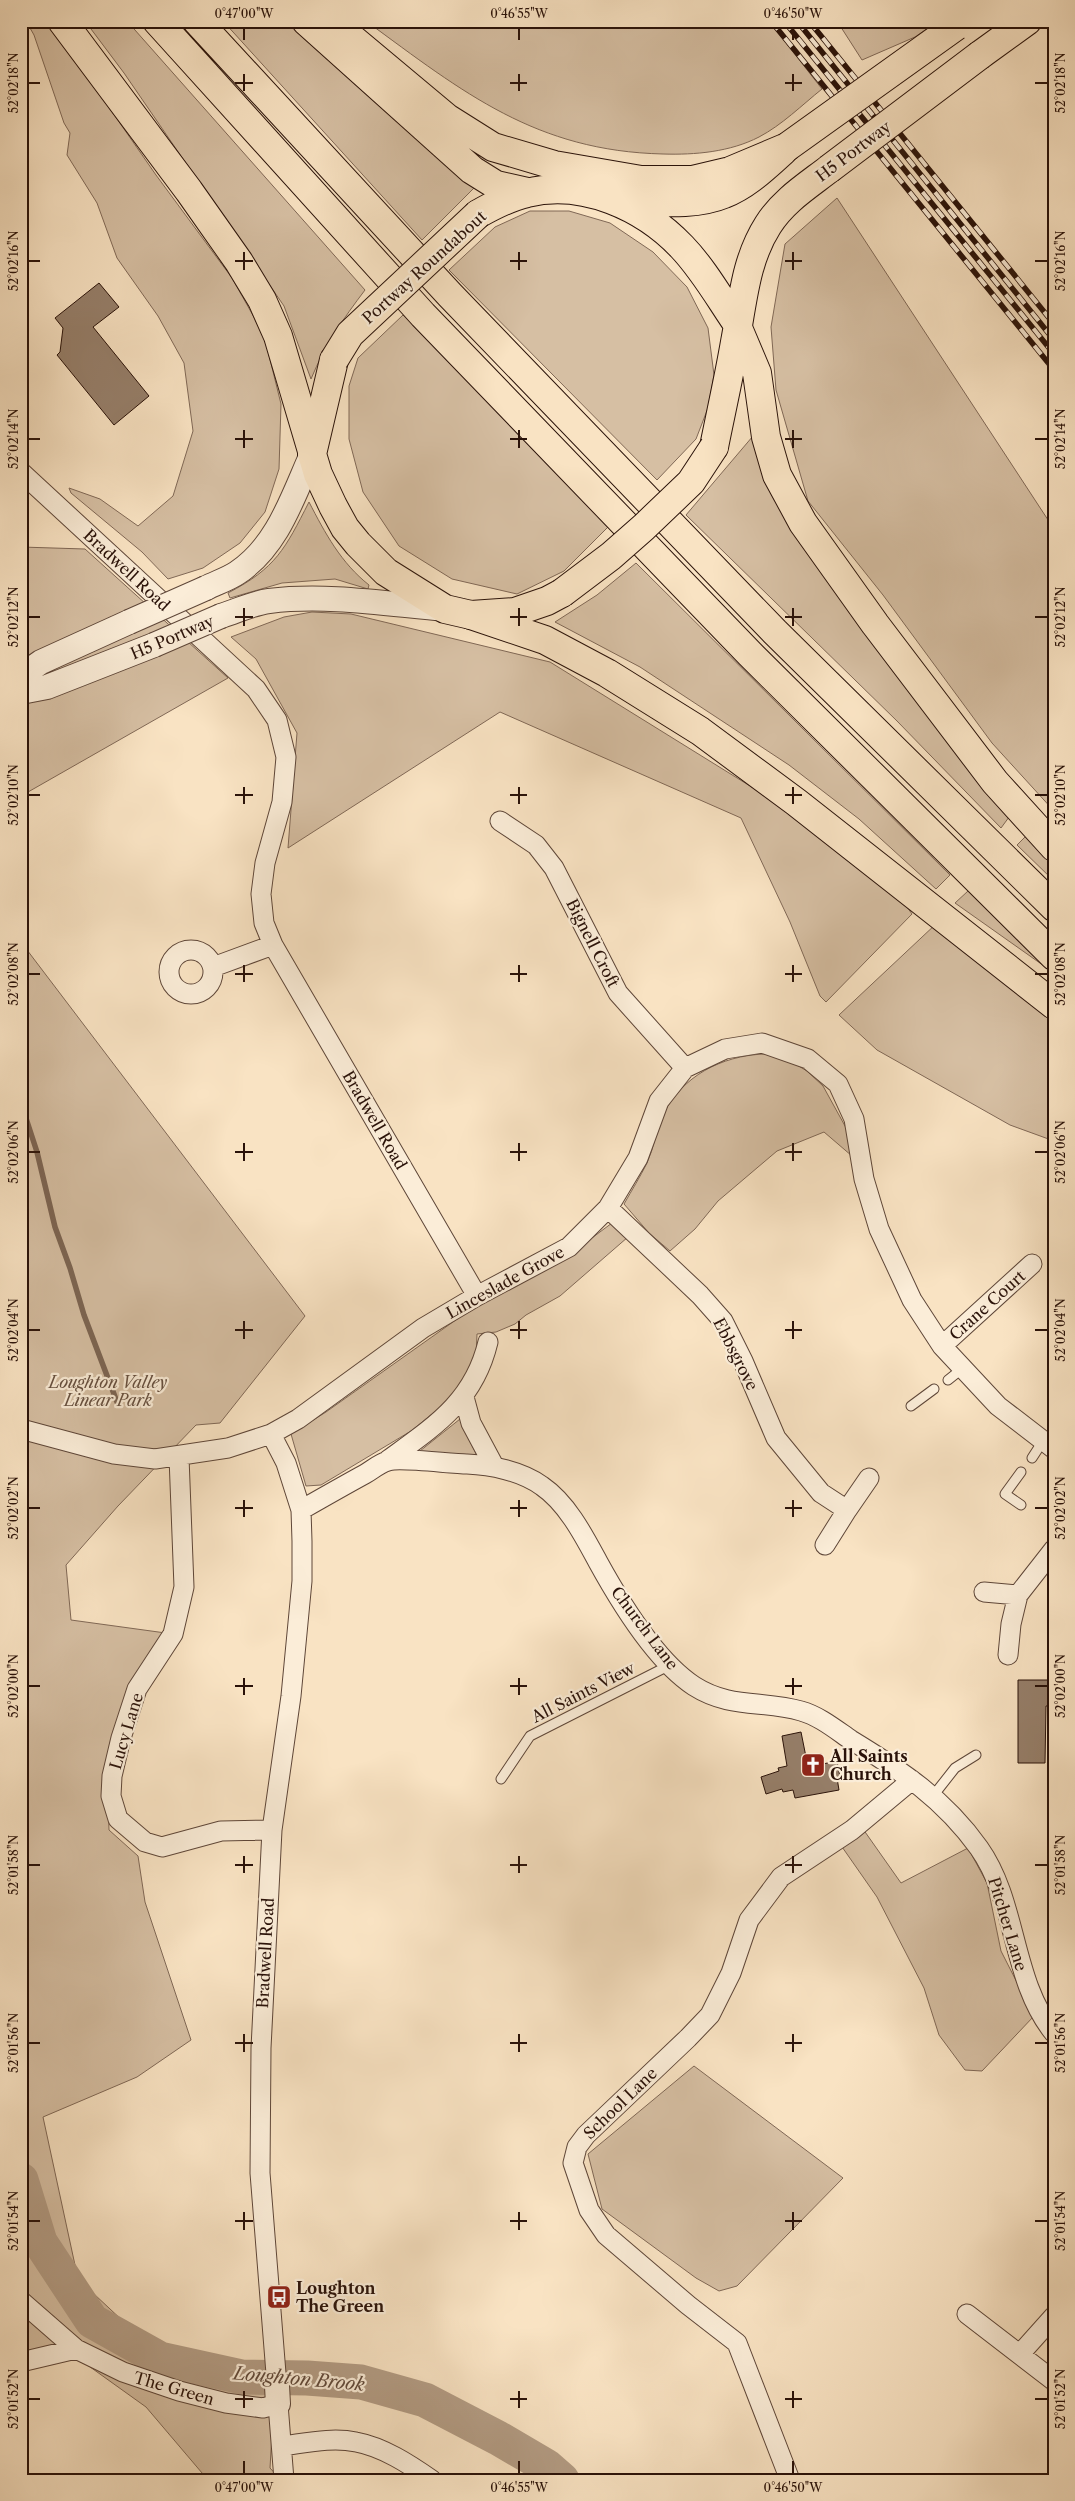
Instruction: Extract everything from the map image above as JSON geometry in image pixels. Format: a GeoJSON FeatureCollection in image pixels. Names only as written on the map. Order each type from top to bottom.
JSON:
{"type":"FeatureCollection","features":[{"type":"Feature","properties":{"kind":"main road"},"geometry":{"type":"LineString","coordinates":[[62,21],[189,192],[239,262],[262,300],[278,336],[318,474],[345,528],[386,572],[458,612],[545,640],[607,673],[700,731],[796,802],[1054,1005]]}},
{"type":"Feature","properties":{"kind":"main road"},"geometry":{"type":"LineString","coordinates":[[157,21],[423,315],[750,654],[1054,956]]}},
{"type":"Feature","properties":{"kind":"main road"},"geometry":{"type":"LineString","coordinates":[[197,21],[444,288],[768,625],[1054,907]]}},
{"type":"Feature","properties":{"kind":"main road"},"geometry":{"type":"LineString","coordinates":[[306,21],[472,170],[496,185],[527,192]]}},
{"type":"Feature","properties":{"kind":"main road"},"geometry":{"type":"LineString","coordinates":[[331,21],[447,118],[493,146],[554,165],[641,180],[692,180],[730,171],[788,147]]}},
{"type":"Feature","properties":{"kind":"main road","name":"H5 Portway"},"geometry":{"type":"LineString","coordinates":[[738,326],[747,271],[768,224],[790,198],[1027,21]]}},
{"type":"Feature","properties":{"kind":"main road"},"geometry":{"type":"LineString","coordinates":[[620,201],[686,200],[723,194],[752,178],[788,147],[960,24]]}},
{"type":"Feature","properties":{"kind":"main road","name":"Portway Roundabout"},"geometry":{"type":"LineString","coordinates":[[312,453],[334,360],[350,334],[478,214],[504,200],[527,192],[563,190],[620,201],[659,226],[683,248],[738,326],[757,373],[766,437],[777,475],[803,523],[875,624],[995,782],[1054,847]]}},
{"type":"Feature","properties":{"kind":"main road"},"geometry":{"type":"LineString","coordinates":[[458,612],[515,612],[547,601],[562,593],[611,556],[690,482],[714,447],[738,326]]}},
{"type":"Feature","properties":{"kind":"street","name":"H5 Portway"},"geometry":{"type":"LineString","coordinates":[[21,676],[41,662],[237,573],[262,552],[276,531],[312,453]]}},
{"type":"Feature","properties":{"kind":"street","name":"Bradwell Road"},"geometry":{"type":"LineString","coordinates":[[21,472],[256,689],[277,720],[286,757],[282,802],[265,863],[261,894],[264,923],[273,945],[477,1296]]}},
{"type":"Feature","properties":{"kind":"street","name":"H5 Portway"},"geometry":{"type":"LineString","coordinates":[[21,692],[47,687],[222,616],[267,601],[306,598],[344,600],[458,612]]}},
{"type":"Feature","properties":{"kind":"street","name":"Bignell Croft"},"geometry":{"type":"LineString","coordinates":[[500,821],[536,845],[554,868],[618,993],[685,1068]]}},
{"type":"Feature","properties":{"kind":"street"},"geometry":{"type":"LineString","coordinates":[[213,967],[273,945]]}},
{"type":"Feature","properties":{"kind":"street","name":"Linceslade Grove"},"geometry":{"type":"LineString","coordinates":[[30,1432],[114,1454],[155,1458],[179,1457],[228,1448],[270,1434],[298,1419],[423,1328],[477,1296],[569,1247],[608,1208],[638,1158],[660,1102],[685,1068],[725,1049],[762,1043],[808,1060],[838,1084],[854,1120],[864,1179],[879,1230],[912,1300],[942,1346],[998,1406],[1048,1445]]}},
{"type":"Feature","properties":{"kind":"street","name":"Ebbsgrove"},"geometry":{"type":"LineString","coordinates":[[608,1208],[700,1295],[723,1321],[743,1361],[776,1438],[821,1493],[847,1510]]}},
{"type":"Feature","properties":{"kind":"street","name":"Crane Court"},"geometry":{"type":"LineString","coordinates":[[942,1346],[1032,1264]]}},
{"type":"Feature","properties":{"kind":"street"},"geometry":{"type":"LineString","coordinates":[[301,1510],[388,1460],[420,1437],[464,1397],[482,1366],[488,1342]]}},
{"type":"Feature","properties":{"kind":"street"},"geometry":{"type":"LineString","coordinates":[[464,1397],[471,1423],[494,1466]]}},
{"type":"Feature","properties":{"kind":"street","name":"Bradwell Road"},"geometry":{"type":"LineString","coordinates":[[270,1434],[286,1463],[301,1510],[302,1581],[291,1696],[272,1830],[261,2048],[260,2173],[284,2480]]}},
{"type":"Feature","properties":{"kind":"street","name":"Lucy Lane"},"geometry":{"type":"LineString","coordinates":[[179,1457],[184,1586],[173,1634],[137,1690],[120,1738],[112,1776],[111,1796],[118,1819],[145,1842],[162,1847],[221,1831],[272,1830]]}},
{"type":"Feature","properties":{"kind":"street","name":"Church Lane"},"geometry":{"type":"LineString","coordinates":[[388,1460],[494,1466],[542,1486],[563,1507],[581,1531],[621,1602],[670,1665],[693,1685],[712,1696],[728,1702],[790,1708],[813,1715],[912,1780]]}},
{"type":"Feature","properties":{"kind":"street"},"geometry":{"type":"LineString","coordinates":[[825,1545],[869,1478]]}},
{"type":"Feature","properties":{"kind":"street"},"geometry":{"type":"LineString","coordinates":[[1008,1654],[1011,1624],[1018,1595],[1054,1549]]}},
{"type":"Feature","properties":{"kind":"street"},"geometry":{"type":"LineString","coordinates":[[984,1592],[1018,1595]]}},
{"type":"Feature","properties":{"kind":"street","name":"Pitcher Lane"},"geometry":{"type":"LineString","coordinates":[[912,1780],[934,1796],[979,1848],[991,1869],[999,1888],[1026,1983],[1041,2015],[1054,2033]]}},
{"type":"Feature","properties":{"kind":"street","name":"School Lane"},"geometry":{"type":"LineString","coordinates":[[790,2480],[737,2343],[688,2305],[606,2235],[589,2210],[574,2171],[574,2155],[586,2135],[710,2015],[731,1973],[749,1920],[781,1877],[852,1830],[912,1780]]}},
{"type":"Feature","properties":{"kind":"street","name":"The Green"},"geometry":{"type":"LineString","coordinates":[[21,2301],[76,2349],[123,2372],[179,2391],[226,2403],[263,2408],[277,2385]]}},
{"type":"Feature","properties":{"kind":"street"},"geometry":{"type":"LineString","coordinates":[[967,2314],[1054,2381]]}},
{"type":"Feature","properties":{"kind":"street"},"geometry":{"type":"LineString","coordinates":[[1020,2354],[1054,2316]]}},
{"type":"Feature","properties":{"kind":"street"},"geometry":{"type":"LineString","coordinates":[[21,2362],[76,2349]]}},
{"type":"Feature","properties":{"kind":"street"},"geometry":{"type":"LineString","coordinates":[[282,2446],[332,2440],[355,2442],[382,2451],[408,2464],[432,2480]]}},
{"type":"Feature","properties":{"kind":"lane"},"geometry":{"type":"LineString","coordinates":[[948,1380],[963,1368]]}},
{"type":"Feature","properties":{"kind":"lane"},"geometry":{"type":"LineString","coordinates":[[911,1406],[934,1389]]}},
{"type":"Feature","properties":{"kind":"lane"},"geometry":{"type":"LineString","coordinates":[[1032,1458],[1048,1445]]}},
{"type":"Feature","properties":{"kind":"lane"},"geometry":{"type":"LineString","coordinates":[[1021,1472],[1005,1494],[1021,1505]]}},
{"type":"Feature","properties":{"kind":"lane","name":"All Saints View"},"geometry":{"type":"LineString","coordinates":[[501,1779],[530,1736],[670,1665]]}},
{"type":"Feature","properties":{"kind":"lane"},"geometry":{"type":"LineString","coordinates":[[934,1796],[955,1768],[976,1755]]}},
{"type":"Feature","properties":{"kind":"green space"},"geometry":{"type":"Polygon","coordinates":[[[26,21],[49,21],[156,175],[232,278],[264,335],[281,404],[279,469],[265,512],[240,543],[203,568],[168,579],[142,552],[71,493],[69,488],[100,499],[138,526],[173,496],[193,431],[184,363],[158,316],[117,258],[97,203],[67,155],[70,133],[64,123],[34,35],[26,21]]]}},
{"type":"Feature","properties":{"kind":"green space"},"geometry":{"type":"Polygon","coordinates":[[[85,21],[127,21],[365,290],[335,333],[311,379],[284,306],[124,73],[85,21]]]}},
{"type":"Feature","properties":{"kind":"green space"},"geometry":{"type":"Polygon","coordinates":[[[223,21],[293,21],[475,187],[422,240],[223,21]]]}},
{"type":"Feature","properties":{"kind":"green space"},"geometry":{"type":"Polygon","coordinates":[[[366,21],[769,21],[822,89],[776,127],[759,137],[736,146],[712,152],[687,154],[618,150],[577,142],[539,130],[504,113],[436,72],[366,21]]]}},
{"type":"Feature","properties":{"kind":"green space"},"geometry":{"type":"Polygon","coordinates":[[[837,21],[938,21],[915,37],[862,60],[837,21]]]}},
{"type":"Feature","properties":{"kind":"green space"},"geometry":{"type":"Polygon","coordinates":[[[837,198],[1054,529],[1054,811],[992,743],[883,595],[808,501],[776,390],[771,327],[785,244],[837,198]]]}},
{"type":"Feature","properties":{"kind":"green space"},"geometry":{"type":"Polygon","coordinates":[[[530,211],[569,211],[610,223],[653,252],[687,287],[708,328],[714,375],[708,408],[696,439],[657,480],[449,270],[495,227],[530,211]]]}},
{"type":"Feature","properties":{"kind":"green space"},"geometry":{"type":"Polygon","coordinates":[[[403,315],[609,526],[564,571],[517,594],[452,579],[399,546],[363,492],[349,439],[349,386],[358,358],[403,315]]]}},
{"type":"Feature","properties":{"kind":"green space"},"geometry":{"type":"Polygon","coordinates":[[[753,436],[1012,813],[1001,828],[897,721],[686,515],[753,436]]]}},
{"type":"Feature","properties":{"kind":"green space"},"geometry":{"type":"Polygon","coordinates":[[[309,502],[334,547],[350,567],[369,585],[368,589],[335,579],[282,583],[230,598],[228,593],[258,575],[278,556],[293,533],[309,502]]]}},
{"type":"Feature","properties":{"kind":"green space"},"geometry":{"type":"Polygon","coordinates":[[[21,547],[85,549],[228,678],[21,796],[21,547]]]}},
{"type":"Feature","properties":{"kind":"green space"},"geometry":{"type":"Polygon","coordinates":[[[636,563],[950,875],[936,889],[859,819],[789,765],[640,667],[555,622],[597,595],[636,563]]]}},
{"type":"Feature","properties":{"kind":"green space"},"geometry":{"type":"Polygon","coordinates":[[[312,612],[351,614],[550,662],[771,799],[905,904],[912,914],[826,1002],[820,996],[790,922],[741,818],[500,712],[288,848],[297,733],[256,659],[231,637],[284,617],[312,612]]]}},
{"type":"Feature","properties":{"kind":"green space"},"geometry":{"type":"Polygon","coordinates":[[[1029,833],[1054,860],[1054,881],[1017,845],[1029,833]]]}},
{"type":"Feature","properties":{"kind":"green space"},"geometry":{"type":"Polygon","coordinates":[[[968,891],[1054,972],[1054,973],[955,903],[968,891]]]}},
{"type":"Feature","properties":{"kind":"green space"},"geometry":{"type":"Polygon","coordinates":[[[937,923],[1054,1011],[1054,1141],[1010,1125],[877,1050],[839,1015],[937,923]]]}},
{"type":"Feature","properties":{"kind":"green space","name":"Loughton Valley Linear Park"},"geometry":{"type":"Polygon","coordinates":[[[24,946],[305,1316],[220,1423],[196,1425],[118,1506],[66,1565],[71,1620],[173,1634],[137,1689],[108,1801],[109,1830],[138,1856],[145,1902],[191,2040],[137,2077],[43,2117],[78,2279],[156,2352],[276,2365],[270,2468],[281,2480],[208,2480],[146,2407],[72,2354],[21,2365],[21,947],[24,946]]]}},
{"type":"Feature","properties":{"kind":"green space"},"geometry":{"type":"Polygon","coordinates":[[[764,1054],[787,1059],[807,1071],[823,1086],[850,1135],[852,1156],[824,1132],[777,1151],[718,1201],[695,1229],[670,1251],[649,1233],[624,1204],[647,1163],[663,1115],[681,1089],[704,1071],[733,1059],[764,1054]]]}},
{"type":"Feature","properties":{"kind":"green space"},"geometry":{"type":"Polygon","coordinates":[[[612,1223],[628,1237],[560,1296],[526,1315],[515,1324],[496,1332],[477,1334],[476,1357],[458,1393],[411,1431],[321,1485],[306,1486],[291,1434],[326,1412],[467,1312],[561,1261],[612,1223]]]}},
{"type":"Feature","properties":{"kind":"green space"},"geometry":{"type":"Polygon","coordinates":[[[460,1419],[478,1458],[415,1455],[460,1419]]]}},
{"type":"Feature","properties":{"kind":"green space"},"geometry":{"type":"Polygon","coordinates":[[[863,1829],[901,1883],[968,1848],[987,1883],[1001,1951],[1034,2016],[982,2071],[965,2070],[939,2035],[924,1988],[877,1897],[840,1844],[863,1829]]]}},
{"type":"Feature","properties":{"kind":"green space"},"geometry":{"type":"Polygon","coordinates":[[[694,2066],[843,2178],[737,2286],[719,2291],[696,2278],[602,2209],[588,2154],[694,2066]]]}},
{"type":"Feature","properties":{"kind":"shaded area"},"geometry":{"type":"Polygon","coordinates":[[[21,1342],[25,1354],[26,1368],[25,1383],[21,1395],[21,1342]]]}},
{"type":"Feature","properties":{"kind":"building"},"geometry":{"type":"Polygon","coordinates":[[[99,283],[119,307],[93,327],[149,396],[114,425],[57,355],[60,352],[63,328],[55,318],[99,283]]]}},
{"type":"Feature","properties":{"kind":"building"},"geometry":{"type":"Polygon","coordinates":[[[1018,1680],[1054,1680],[1054,1706],[1046,1706],[1045,1763],[1018,1763],[1018,1680]]]}},
{"type":"Feature","properties":{"kind":"building","name":"All Saints Church"},"geometry":{"type":"Polygon","coordinates":[[[801,1732],[807,1762],[817,1760],[818,1765],[837,1761],[840,1777],[837,1778],[839,1790],[795,1798],[793,1790],[783,1792],[782,1789],[766,1794],[761,1777],[779,1771],[778,1768],[787,1766],[782,1736],[801,1732]]]}},
{"type":"Feature","properties":{"kind":"waterway"},"geometry":{"type":"LineString","coordinates":[[21,1103],[37,1152],[55,1227],[84,1315],[117,1402]]}},
{"type":"Feature","properties":{"kind":"waterway","name":"Loughton Brook"},"geometry":{"type":"LineString","coordinates":[[21,2180],[40,2242],[92,2321],[160,2359],[242,2377],[307,2378],[361,2382],[425,2400],[498,2438],[546,2466],[562,2480]]}},
{"type":"Feature","properties":{"kind":"railway"},"geometry":{"type":"LineString","coordinates":[[771,21],[1054,370]]}},
{"type":"Feature","properties":{"kind":"railway"},"geometry":{"type":"LineString","coordinates":[[784,21],[1054,354]]}},
{"type":"Feature","properties":{"kind":"railway"},"geometry":{"type":"LineString","coordinates":[[797,21],[1054,340]]}},
{"type":"Feature","properties":{"kind":"railway"},"geometry":{"type":"LineString","coordinates":[[809,21],[1054,324]]}},
{"type":"Feature","properties":{"kind":"place","name":"All Saints Church"},"geometry":{"type":"Point","coordinates":[813,1765]}},
{"type":"Feature","properties":{"kind":"place","name":"Loughton The Green"},"geometry":{"type":"Point","coordinates":[279,2297]}}]}
